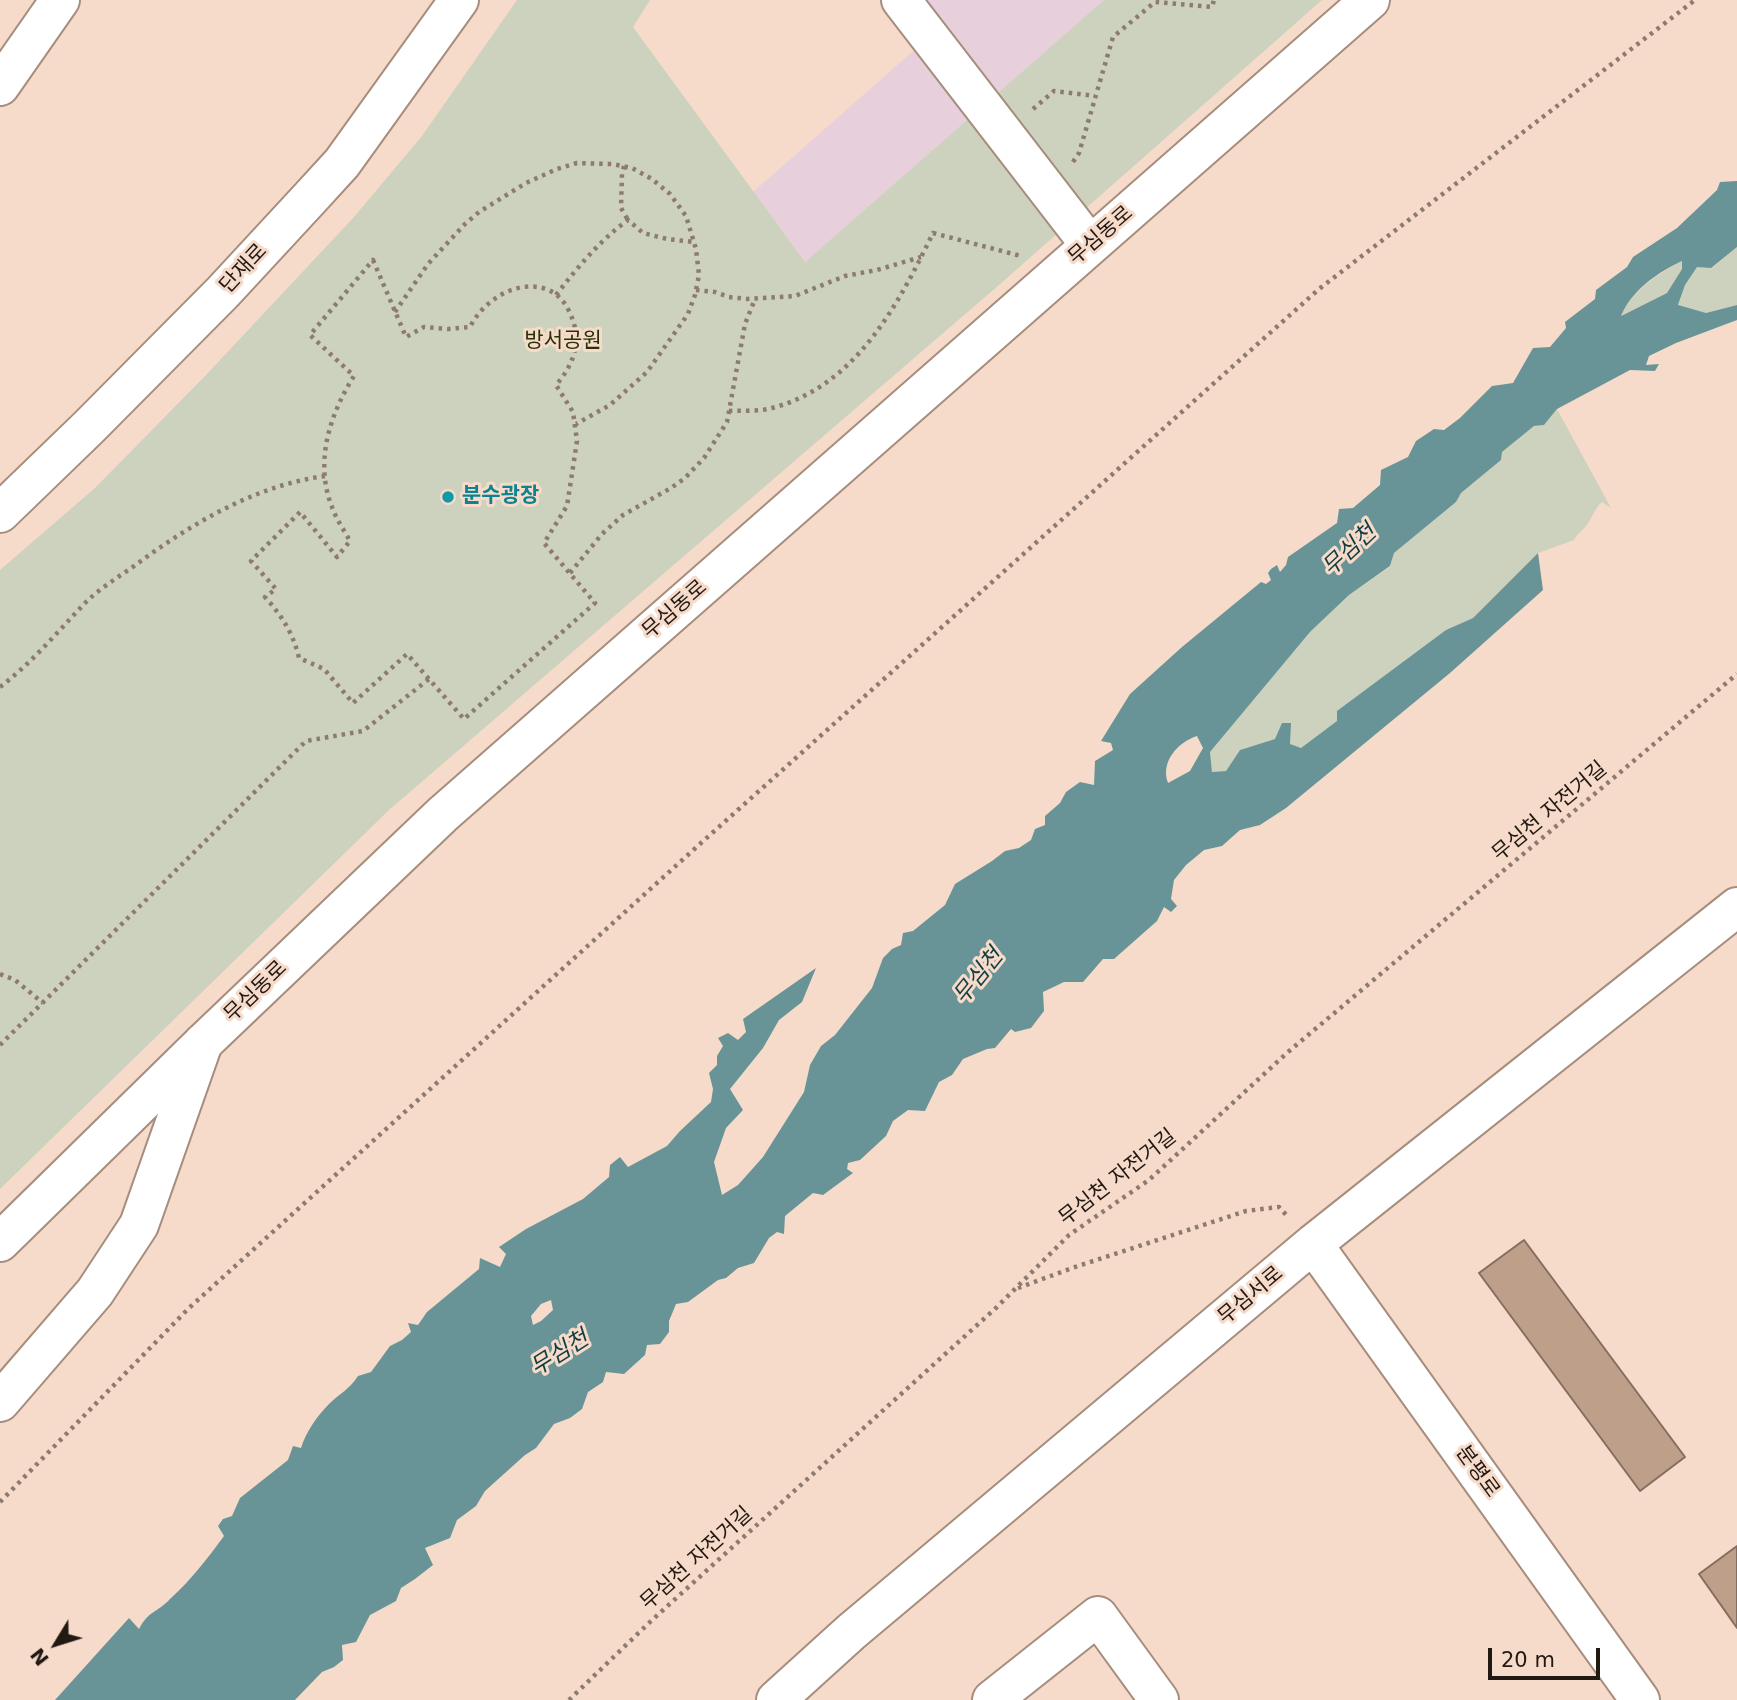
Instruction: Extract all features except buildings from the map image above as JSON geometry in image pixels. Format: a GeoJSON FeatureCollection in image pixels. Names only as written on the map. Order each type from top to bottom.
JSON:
{"type":"FeatureCollection","features":[{"type":"Feature","properties":{"kind":"street"},"geometry":{"type":"LineString","coordinates":[[1,84],[60,0]]}},
{"type":"Feature","properties":{"kind":"street","name":"단재로"},"geometry":{"type":"LineString","coordinates":[[0,513],[89,428],[223,292],[318,190],[342,163],[459,0]]}},
{"type":"Feature","properties":{"kind":"street"},"geometry":{"type":"LineString","coordinates":[[901,0],[1090,245]]}},
{"type":"Feature","properties":{"kind":"street","name":"무심동로"},"geometry":{"type":"LineString","coordinates":[[0,1242],[443,814],[1370,0]]}},
{"type":"Feature","properties":{"kind":"street","name":"무심서로"},"geometry":{"type":"LineString","coordinates":[[776,1700],[862,1624],[1313,1244],[1737,907]]}},
{"type":"Feature","properties":{"kind":"street"},"geometry":{"type":"LineString","coordinates":[[0,1402],[95,1292],[139,1225],[203,1043]]}},
{"type":"Feature","properties":{"kind":"street","name":"분평로"},"geometry":{"type":"LineString","coordinates":[[1313,1244],[1640,1700]]}},
{"type":"Feature","properties":{"kind":"street"},"geometry":{"type":"LineString","coordinates":[[992,1700],[1098,1616],[1159,1700]]}},
{"type":"Feature","properties":{"kind":"path"},"geometry":{"type":"LineString","coordinates":[[1053,195],[1079,153],[1113,37],[1154,2],[1212,7],[1214,0]]}},
{"type":"Feature","properties":{"kind":"path"},"geometry":{"type":"LineString","coordinates":[[0,1502],[189,1308],[1308,298],[1695,0]]}},
{"type":"Feature","properties":{"kind":"path"},"geometry":{"type":"LineString","coordinates":[[1004,133],[1054,91],[1096,96]]}},
{"type":"Feature","properties":{"kind":"path"},"geometry":{"type":"LineString","coordinates":[[395,312],[439,251],[479,212],[512,190],[577,163],[624,166],[652,179],[670,194],[686,216],[694,242],[699,275],[696,290],[688,314],[647,372],[610,405],[576,424]]}},
{"type":"Feature","properties":{"kind":"path"},"geometry":{"type":"LineString","coordinates":[[624,166],[621,208],[628,220],[643,233],[694,242]]}},
{"type":"Feature","properties":{"kind":"path"},"geometry":{"type":"LineString","coordinates":[[556,295],[592,251],[628,220]]}},
{"type":"Feature","properties":{"kind":"path"},"geometry":{"type":"LineString","coordinates":[[729,411],[770,409],[810,394],[844,369],[872,338],[906,288],[933,233],[1029,258]]}},
{"type":"Feature","properties":{"kind":"path"},"geometry":{"type":"LineString","coordinates":[[696,290],[755,299],[794,296],[845,276],[922,257]]}},
{"type":"Feature","properties":{"kind":"path"},"geometry":{"type":"LineString","coordinates":[[373,260],[406,337],[424,327],[470,327],[483,308],[511,290],[532,287],[545,289],[556,295],[564,302],[578,340],[572,363],[556,385],[573,412],[576,441],[567,506],[544,543],[595,603],[464,719],[407,654],[353,703],[324,669],[299,658],[284,620],[265,597],[276,589],[251,561],[300,512],[337,557],[350,541],[332,508],[326,487],[324,463],[332,418],[342,394],[354,376],[310,335],[373,260]]}},
{"type":"Feature","properties":{"kind":"path"},"geometry":{"type":"LineString","coordinates":[[570,573],[602,534],[623,515],[671,488],[704,458],[727,422],[746,324],[755,299]]}},
{"type":"Feature","properties":{"kind":"path"},"geometry":{"type":"LineString","coordinates":[[0,687],[56,635],[89,599],[154,550],[252,496],[300,479],[325,476]]}},
{"type":"Feature","properties":{"kind":"path","name":"무심천 자전거길"},"geometry":{"type":"LineString","coordinates":[[569,1700],[651,1621],[1015,1289],[1069,1235],[1149,1180],[1288,1052],[1737,674]]}},
{"type":"Feature","properties":{"kind":"path"},"geometry":{"type":"LineString","coordinates":[[0,1045],[306,741],[363,731],[429,679]]}},
{"type":"Feature","properties":{"kind":"path"},"geometry":{"type":"LineString","coordinates":[[0,974],[15,980],[43,1003]]}},
{"type":"Feature","properties":{"kind":"path"},"geometry":{"type":"LineString","coordinates":[[1015,1289],[1246,1211],[1279,1207],[1313,1244]]}},
{"type":"Feature","properties":{"kind":"shaded area"},"geometry":{"type":"Polygon","coordinates":[[[927,0],[1104,0],[805,262],[753,192],[944,24],[927,0]]]}},
{"type":"Feature","properties":{"kind":"green space","name":"방서공원"},"geometry":{"type":"Polygon","coordinates":[[[517,0],[650,0],[633,27],[805,262],[1104,0],[1322,0],[999,285],[389,810],[0,1189],[0,570],[95,488],[206,375],[354,217],[422,136],[517,0]]]}},
{"type":"Feature","properties":{"kind":"green space"},"geometry":{"type":"Polygon","coordinates":[[[1737,247],[1737,305],[1706,313],[1678,306],[1685,285],[1697,266],[1711,268],[1737,247]]]}},
{"type":"Feature","properties":{"kind":"green space"},"geometry":{"type":"Polygon","coordinates":[[[1682,261],[1682,269],[1667,293],[1620,316],[1646,284],[1682,261]]]}},
{"type":"Feature","properties":{"kind":"green space"},"geometry":{"type":"Polygon","coordinates":[[[1557,409],[1611,508],[1602,502],[1574,540],[1538,553],[1473,618],[1446,630],[1338,721],[1301,748],[1275,739],[1240,750],[1226,771],[1212,772],[1210,752],[1310,632],[1349,595],[1390,567],[1394,553],[1456,502],[1461,493],[1501,460],[1502,452],[1534,426],[1544,425],[1557,409]]]}},
{"type":"Feature","properties":{"kind":"water","name":"무심천"},"geometry":{"type":"Polygon","coordinates":[[[1737,181],[1737,247],[1711,268],[1697,267],[1685,285],[1678,305],[1706,313],[1737,305],[1737,320],[1649,356],[1646,365],[1659,364],[1655,371],[1630,370],[1557,409],[1544,425],[1534,426],[1502,452],[1501,460],[1461,493],[1456,502],[1394,553],[1390,566],[1349,595],[1310,632],[1210,752],[1212,772],[1226,771],[1240,750],[1275,739],[1282,723],[1291,723],[1290,744],[1301,748],[1337,721],[1337,711],[1446,630],[1473,618],[1538,553],[1543,590],[1450,673],[1286,808],[1260,825],[1240,830],[1222,846],[1204,850],[1186,865],[1174,880],[1171,899],[1177,906],[1171,912],[1164,907],[1157,921],[1114,959],[1103,959],[1083,982],[1064,982],[1043,992],[1044,1011],[1031,1028],[1015,1032],[1011,1029],[995,1048],[963,1059],[952,1075],[939,1082],[925,1111],[908,1110],[893,1121],[886,1136],[860,1160],[848,1163],[847,1169],[853,1173],[823,1195],[813,1193],[785,1216],[784,1234],[777,1232],[769,1238],[754,1263],[738,1268],[688,1302],[676,1304],[669,1321],[669,1332],[660,1344],[647,1345],[645,1355],[624,1374],[606,1372],[603,1382],[588,1392],[582,1409],[570,1418],[554,1424],[536,1448],[485,1491],[476,1506],[457,1520],[450,1538],[425,1548],[433,1565],[401,1588],[396,1601],[370,1615],[356,1642],[342,1645],[343,1660],[322,1672],[295,1700],[55,1700],[129,1618],[139,1629],[146,1618],[185,1584],[224,1536],[218,1526],[223,1519],[232,1516],[240,1498],[288,1460],[293,1446],[301,1448],[316,1419],[333,1400],[358,1376],[371,1372],[390,1346],[411,1332],[408,1323],[418,1325],[427,1312],[479,1269],[480,1258],[500,1267],[506,1254],[499,1247],[526,1229],[583,1199],[609,1177],[610,1165],[620,1157],[628,1167],[667,1146],[711,1102],[713,1089],[709,1073],[717,1065],[717,1056],[723,1046],[718,1038],[728,1033],[738,1040],[746,1032],[743,1019],[816,968],[802,1002],[779,1020],[763,1048],[730,1089],[743,1110],[726,1128],[714,1162],[722,1195],[738,1185],[763,1157],[804,1092],[810,1065],[821,1046],[835,1035],[872,988],[883,958],[901,945],[903,933],[913,931],[945,905],[955,884],[1005,851],[1019,848],[1031,840],[1035,829],[1045,825],[1045,816],[1060,803],[1066,792],[1080,782],[1094,785],[1095,761],[1113,750],[1111,743],[1101,741],[1130,694],[1261,582],[1266,584],[1271,580],[1268,573],[1271,569],[1277,565],[1280,572],[1288,557],[1337,523],[1339,509],[1353,508],[1380,485],[1381,470],[1408,457],[1416,441],[1434,429],[1444,430],[1492,386],[1513,383],[1533,348],[1550,347],[1566,328],[1565,322],[1595,299],[1596,290],[1627,267],[1633,257],[1677,228],[1717,190],[1720,182],[1737,181]],[[1682,261],[1646,283],[1631,298],[1621,316],[1667,293],[1682,269],[1682,261]],[[1197,736],[1177,748],[1169,760],[1166,768],[1168,783],[1190,771],[1203,748],[1197,736]],[[551,1300],[541,1304],[531,1316],[533,1325],[553,1310],[551,1300]]]}},
{"type":"Feature","properties":{"kind":"place","name":"분수광장"},"geometry":{"type":"Point","coordinates":[448,497]}}]}
